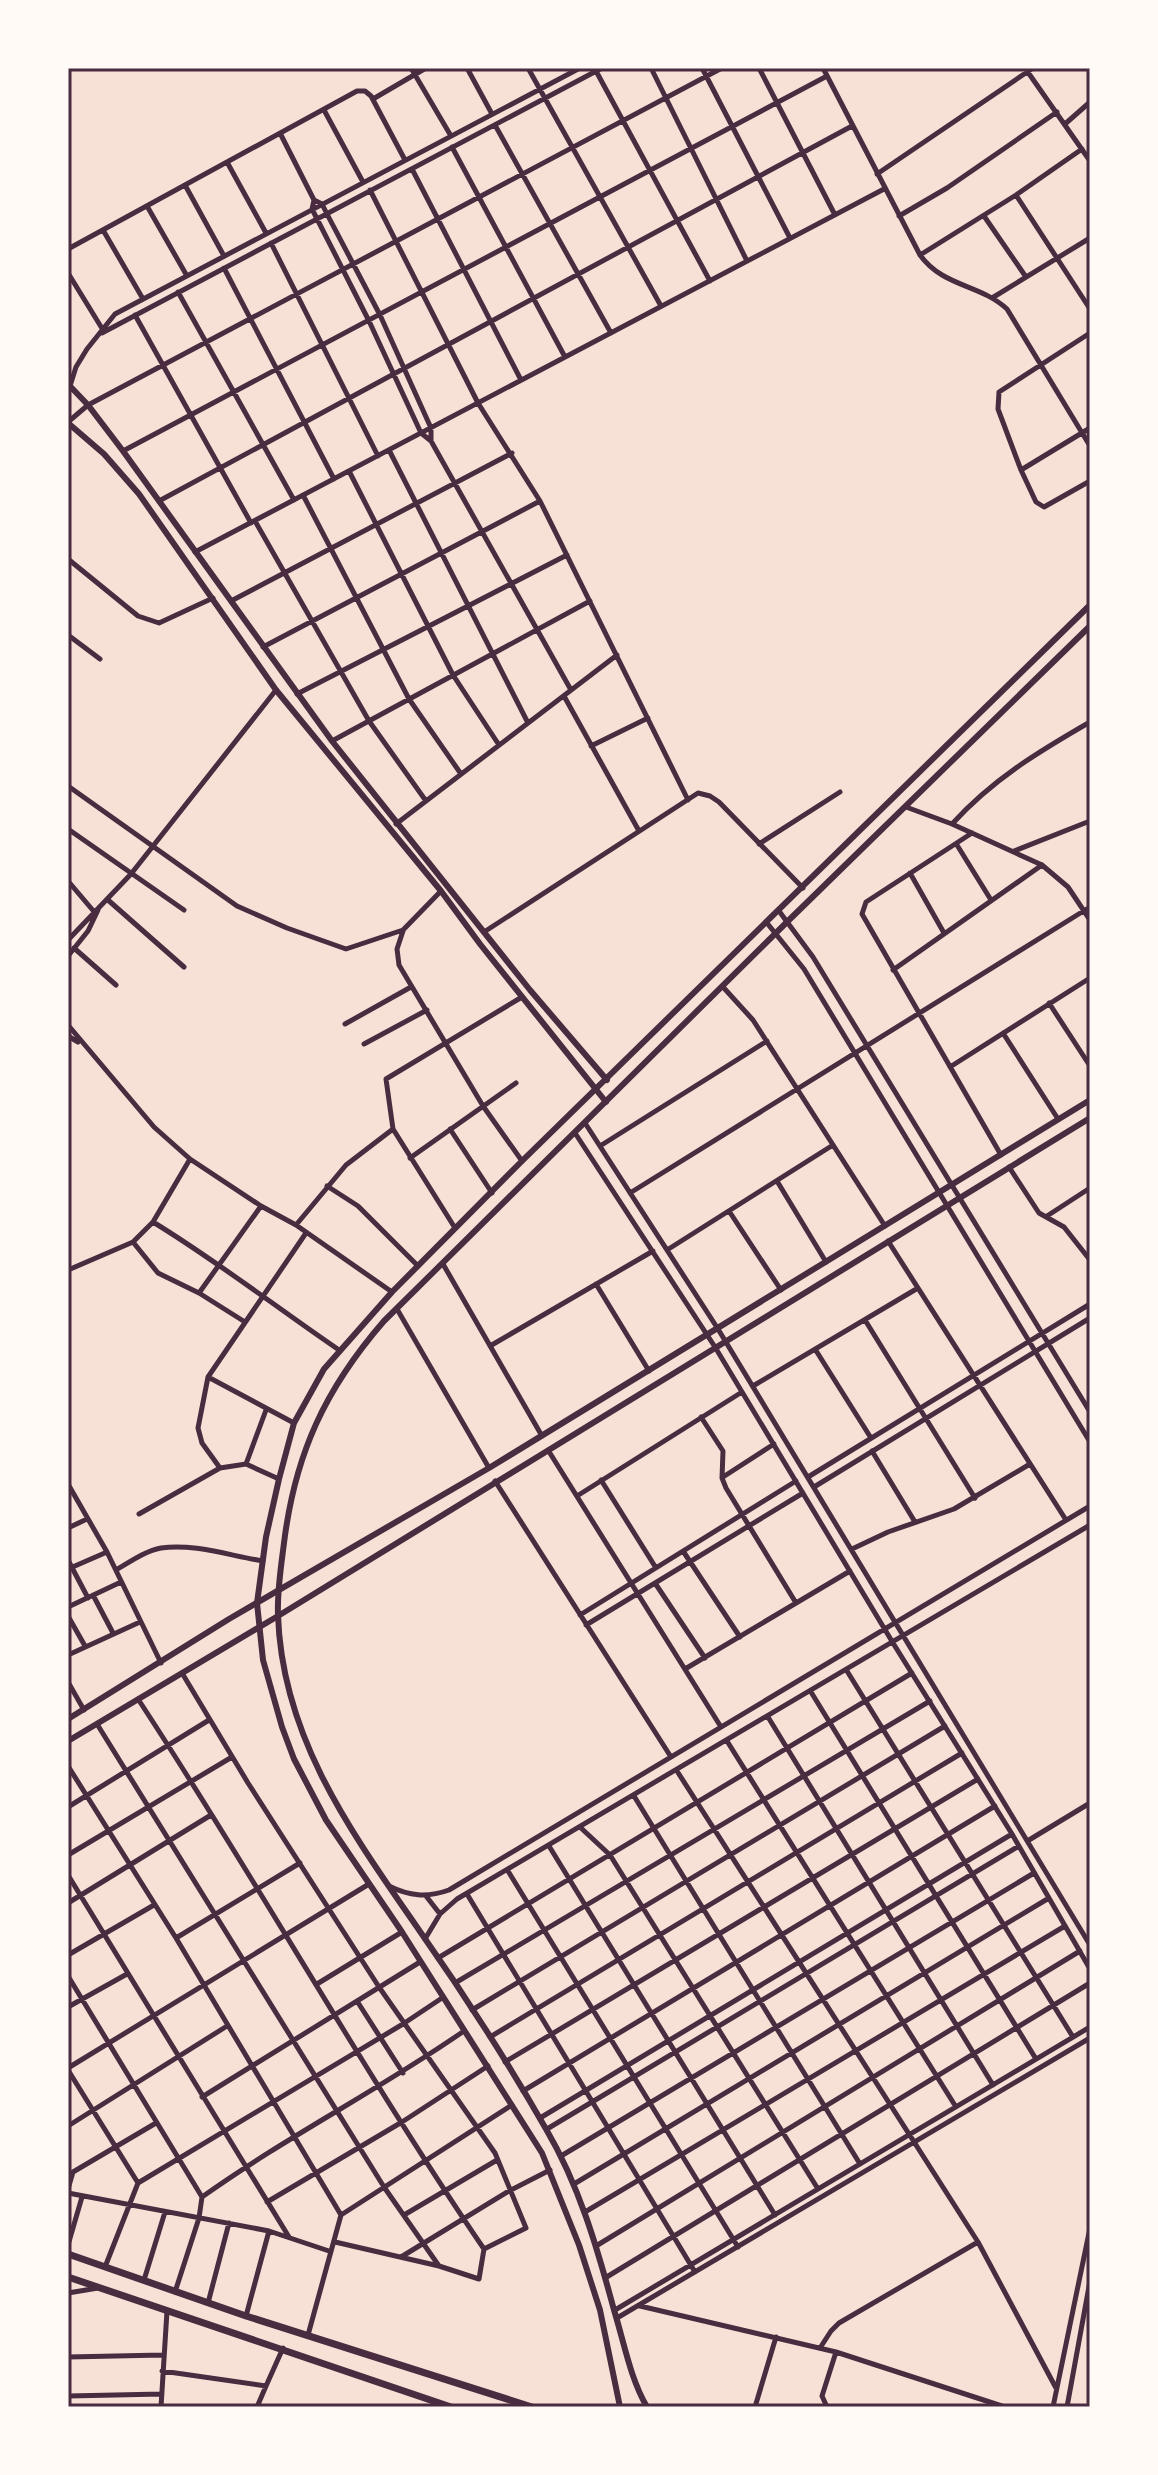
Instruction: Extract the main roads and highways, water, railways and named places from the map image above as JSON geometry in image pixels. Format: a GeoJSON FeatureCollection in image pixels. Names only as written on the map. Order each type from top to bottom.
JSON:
{"type":"FeatureCollection","features":[{"type":"Feature","properties":{"kind":"main road"},"geometry":{"type":"LineString","coordinates":[[69,387],[88,405],[123,451],[332,741],[607,1080]]}},
{"type":"Feature","properties":{"kind":"main road"},"geometry":{"type":"LineString","coordinates":[[68,422],[104,454],[139,494],[276,690],[441,891],[606,1102]]}},
{"type":"Feature","properties":{"kind":"main road"},"geometry":{"type":"LineString","coordinates":[[620,2407],[600,2310],[550,2170],[513,2105],[326,1820],[294,1759],[272,1693],[258,1627],[257,1603],[279,1479],[294,1423],[316,1382],[339,1350],[392,1292],[1090,605]]}},
{"type":"Feature","properties":{"kind":"main road"},"geometry":{"type":"LineString","coordinates":[[647,2407],[633,2376],[585,2212],[561,2156],[438,1958],[343,1819],[309,1753],[288,1686],[278,1616],[289,1500],[315,1424],[338,1380],[397,1309],[1090,626]]}},
{"type":"Feature","properties":{"kind":"main road"},"geometry":{"type":"LineString","coordinates":[[68,1719],[257,1603],[542,1436],[1090,1100]]}},
{"type":"Feature","properties":{"kind":"main road"},"geometry":{"type":"LineString","coordinates":[[68,1741],[278,1616],[547,1448],[1090,1118]]}},
{"type":"Feature","properties":{"kind":"main road"},"geometry":{"type":"LineString","coordinates":[[68,2254],[246,2316],[532,2407]]}},
{"type":"Feature","properties":{"kind":"main road"},"geometry":{"type":"LineString","coordinates":[[68,2270],[81,2281]]}},
{"type":"Feature","properties":{"kind":"main road"},"geometry":{"type":"LineString","coordinates":[[68,2277],[451,2407]]}}]}
